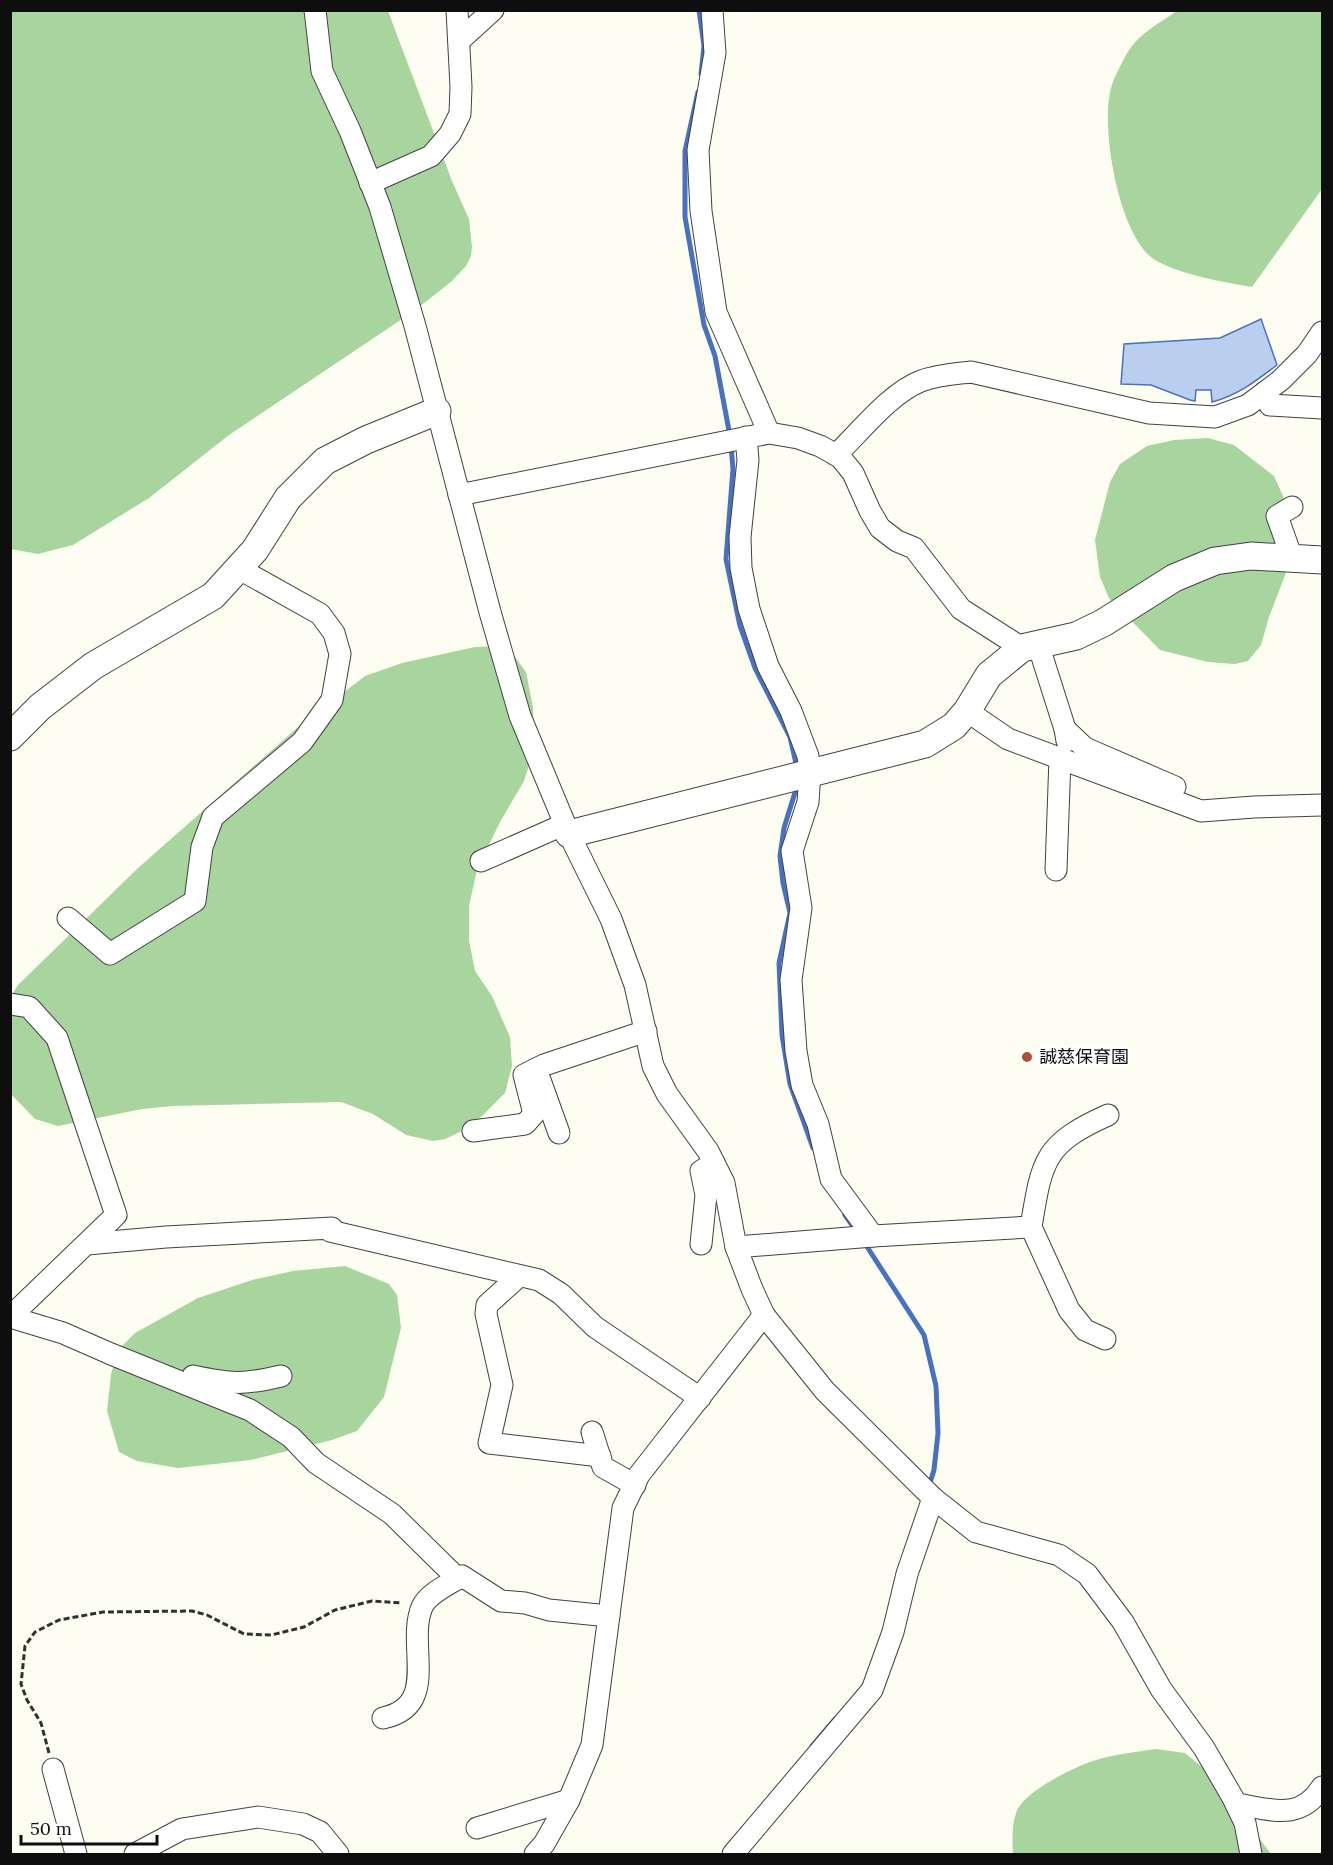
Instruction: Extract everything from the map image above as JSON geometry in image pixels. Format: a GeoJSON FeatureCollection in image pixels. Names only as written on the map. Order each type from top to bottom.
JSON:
{"type":"FeatureCollection","features":[{"type":"Feature","properties":{"kind":"street"},"geometry":{"type":"LineString","coordinates":[[315,10],[322,71],[350,131],[380,207],[412,315],[490,612],[520,716],[567,829],[611,919],[635,985],[653,1066],[667,1094],[708,1150],[724,1183],[736,1247],[764,1315],[825,1391],[933,1498],[976,1532],[1059,1555],[1087,1574],[1123,1622],[1161,1689],[1204,1749],[1245,1823],[1251,1854]]}},
{"type":"Feature","properties":{"kind":"street"},"geometry":{"type":"LineString","coordinates":[[370,183],[431,156],[450,134],[460,114],[458,10]]}},
{"type":"Feature","properties":{"kind":"street"},"geometry":{"type":"LineString","coordinates":[[459,41],[493,10]]}},
{"type":"Feature","properties":{"kind":"street"},"geometry":{"type":"LineString","coordinates":[[712,10],[715,53],[698,150],[701,211],[716,312],[769,433]]}},
{"type":"Feature","properties":{"kind":"street"},"geometry":{"type":"LineString","coordinates":[[836,455],[895,396],[919,382],[945,375],[971,372],[1149,413],[1215,417],[1248,405],[1281,380],[1307,354],[1323,332]]}},
{"type":"Feature","properties":{"kind":"street"},"geometry":{"type":"LineString","coordinates":[[1265,392],[1270,405],[1323,408]]}},
{"type":"Feature","properties":{"kind":"street"},"geometry":{"type":"LineString","coordinates":[[10,737],[40,707],[93,666],[213,596],[255,550],[288,498],[326,461],[366,440],[437,411]]}},
{"type":"Feature","properties":{"kind":"street"},"geometry":{"type":"LineString","coordinates":[[459,495],[769,433],[798,438],[820,446],[836,455],[853,473],[880,528],[897,541],[914,548],[961,609],[1030,646],[1065,729],[1084,748],[1199,797],[1215,795]]}},
{"type":"Feature","properties":{"kind":"street"},"geometry":{"type":"LineString","coordinates":[[746,437],[748,460],[740,537],[741,568],[749,609],[768,666],[791,711],[808,756],[810,772],[808,802],[792,851],[801,909],[791,980],[796,1051],[802,1085],[818,1124],[831,1179],[873,1236]]}},
{"type":"Feature","properties":{"kind":"street"},"geometry":{"type":"LineString","coordinates":[[1292,507],[1277,516],[1292,558]]}},
{"type":"Feature","properties":{"kind":"street"},"geometry":{"type":"LineString","coordinates":[[481,861],[567,829],[925,744],[954,726],[967,711],[989,675],[1030,646],[1076,636],[1103,623],[1174,578],[1215,561],[1251,556],[1323,560]]}},
{"type":"Feature","properties":{"kind":"street"},"geometry":{"type":"LineString","coordinates":[[68,918],[110,954],[195,901],[202,847],[213,817],[302,742],[332,700],[340,654],[334,633],[320,614],[238,568]]}},
{"type":"Feature","properties":{"kind":"street"},"geometry":{"type":"LineString","coordinates":[[967,711],[1008,739],[1201,811],[1323,805]]}},
{"type":"Feature","properties":{"kind":"street"},"geometry":{"type":"LineString","coordinates":[[1056,870],[1065,760],[1065,729]]}},
{"type":"Feature","properties":{"kind":"street"},"geometry":{"type":"LineString","coordinates":[[10,1004],[29,1007],[57,1038],[116,1215],[10,1317],[63,1333],[250,1410],[291,1437],[316,1463],[392,1514],[458,1579]]}},
{"type":"Feature","properties":{"kind":"street"},"geometry":{"type":"LineString","coordinates":[[473,1131],[525,1124],[534,1114],[524,1075],[645,1031]]}},
{"type":"Feature","properties":{"kind":"street"},"geometry":{"type":"LineString","coordinates":[[536,1069],[559,1133]]}},
{"type":"Feature","properties":{"kind":"street"},"geometry":{"type":"LineString","coordinates":[[1105,1339],[1085,1330],[1069,1310],[1031,1227],[1040,1177],[1053,1149],[1081,1127],[1108,1114]]}},
{"type":"Feature","properties":{"kind":"street"},"geometry":{"type":"LineString","coordinates":[[702,1244],[706,1195],[701,1171],[714,1163]]}},
{"type":"Feature","properties":{"kind":"street"},"geometry":{"type":"LineString","coordinates":[[736,1247],[851,1237],[1031,1227]]}},
{"type":"Feature","properties":{"kind":"street"},"geometry":{"type":"LineString","coordinates":[[87,1244],[166,1237],[332,1228],[330,1231],[539,1280],[561,1294],[595,1327],[700,1398]]}},
{"type":"Feature","properties":{"kind":"street"},"geometry":{"type":"LineString","coordinates":[[519,1276],[487,1305],[486,1314],[502,1385],[489,1443],[600,1456]]}},
{"type":"Feature","properties":{"kind":"street"},"geometry":{"type":"LineString","coordinates":[[536,1854],[569,1800],[592,1745],[623,1508],[639,1475],[764,1315]]}},
{"type":"Feature","properties":{"kind":"street"},"geometry":{"type":"LineString","coordinates":[[169,1377],[192,1376],[228,1384],[254,1383],[281,1376]]}},
{"type":"Feature","properties":{"kind":"street"},"geometry":{"type":"LineString","coordinates":[[592,1432],[603,1467],[635,1485]]}},
{"type":"Feature","properties":{"kind":"street"},"geometry":{"type":"LineString","coordinates":[[733,1854],[872,1690],[893,1632],[907,1574],[933,1498]]}},
{"type":"Feature","properties":{"kind":"street"},"geometry":{"type":"LineString","coordinates":[[383,1718],[405,1709],[417,1691],[417,1624],[423,1605],[432,1596],[462,1576],[501,1601],[525,1603],[549,1610],[609,1616]]}},
{"type":"Feature","properties":{"kind":"street"},"geometry":{"type":"LineString","coordinates":[[53,1769],[76,1854]]}},
{"type":"Feature","properties":{"kind":"street"},"geometry":{"type":"LineString","coordinates":[[1236,1804],[1283,1812],[1304,1807],[1317,1796],[1323,1787]]}},
{"type":"Feature","properties":{"kind":"street"},"geometry":{"type":"LineString","coordinates":[[477,1828],[569,1800]]}},
{"type":"Feature","properties":{"kind":"street"},"geometry":{"type":"LineString","coordinates":[[135,1854],[182,1829],[258,1817],[303,1824],[320,1832],[338,1854]]}},
{"type":"Feature","properties":{"kind":"path"},"geometry":{"type":"LineString","coordinates":[[53,1769],[41,1723],[27,1700],[21,1684],[25,1646],[35,1632],[59,1620],[103,1612],[192,1611],[207,1615],[244,1634],[271,1635],[304,1627],[335,1610],[372,1601],[423,1605]]}},
{"type":"Feature","properties":{"kind":"green space"},"geometry":{"type":"Polygon","coordinates":[[[10,11],[388,11],[452,181],[469,219],[472,247],[466,266],[452,281],[414,311],[229,435],[149,498],[73,545],[38,554],[10,549],[10,11]]]}},
{"type":"Feature","properties":{"kind":"green space"},"geometry":{"type":"Polygon","coordinates":[[[1177,11],[1322,11],[1322,189],[1252,287],[1189,274],[1155,260],[1142,248],[1122,206],[1115,180],[1108,128],[1111,88],[1126,55],[1136,41],[1177,11]]]}},
{"type":"Feature","properties":{"kind":"green space"},"geometry":{"type":"Polygon","coordinates":[[[1208,438],[1234,445],[1274,476],[1288,507],[1287,570],[1261,645],[1248,661],[1235,664],[1208,662],[1160,650],[1109,598],[1100,577],[1095,540],[1110,482],[1120,464],[1147,446],[1174,440],[1208,438]]]}},
{"type":"Feature","properties":{"kind":"green space"},"geometry":{"type":"Polygon","coordinates":[[[503,646],[513,654],[526,672],[533,707],[534,750],[524,781],[500,822],[477,870],[469,906],[469,940],[475,971],[492,996],[510,1037],[512,1066],[505,1093],[481,1117],[462,1131],[445,1139],[433,1141],[406,1135],[373,1114],[341,1102],[173,1106],[142,1109],[58,1126],[35,1119],[11,1094],[11,996],[18,985],[138,868],[297,728],[365,676],[402,663],[475,647],[503,646]]]}},
{"type":"Feature","properties":{"kind":"green space"},"geometry":{"type":"Polygon","coordinates":[[[345,1266],[389,1284],[397,1295],[401,1328],[384,1397],[357,1431],[332,1440],[251,1460],[178,1468],[137,1461],[119,1452],[107,1411],[111,1374],[119,1349],[135,1333],[198,1298],[252,1280],[293,1271],[345,1266]]]}},
{"type":"Feature","properties":{"kind":"green space"},"geometry":{"type":"Polygon","coordinates":[[[1156,1749],[1185,1753],[1212,1775],[1271,1854],[1013,1854],[1016,1813],[1028,1797],[1063,1774],[1096,1760],[1156,1749]]]}},
{"type":"Feature","properties":{"kind":"water"},"geometry":{"type":"Polygon","coordinates":[[[1261,319],[1277,365],[1230,396],[1212,402],[1211,390],[1196,390],[1195,401],[1151,385],[1121,384],[1124,344],[1220,338],[1261,319]]]}},
{"type":"Feature","properties":{"kind":"waterway"},"geometry":{"type":"LineString","coordinates":[[699,10],[704,46],[701,74]]}},
{"type":"Feature","properties":{"kind":"waterway"},"geometry":{"type":"LineString","coordinates":[[698,92],[685,151],[685,217],[704,325],[715,356],[730,436]]}},
{"type":"Feature","properties":{"kind":"waterway"},"geometry":{"type":"LineString","coordinates":[[731,445],[733,469],[726,559],[740,626],[755,668],[790,737],[797,768]]}},
{"type":"Feature","properties":{"kind":"waterway"},"geometry":{"type":"LineString","coordinates":[[797,786],[784,828],[780,856],[790,913],[779,963],[782,1035],[790,1084],[813,1148]]}},
{"type":"Feature","properties":{"kind":"waterway"},"geometry":{"type":"LineString","coordinates":[[845,1215],[857,1232]]}},
{"type":"Feature","properties":{"kind":"waterway"},"geometry":{"type":"LineString","coordinates":[[864,1242],[924,1335],[936,1386],[938,1433],[934,1470],[929,1486]]}},
{"type":"Feature","properties":{"kind":"waterway"},"geometry":{"type":"LineString","coordinates":[[812,1746],[835,1719]]}},
{"type":"Feature","properties":{"kind":"place","name":"誠慈保育園"},"geometry":{"type":"Point","coordinates":[1027,1057]}}]}
